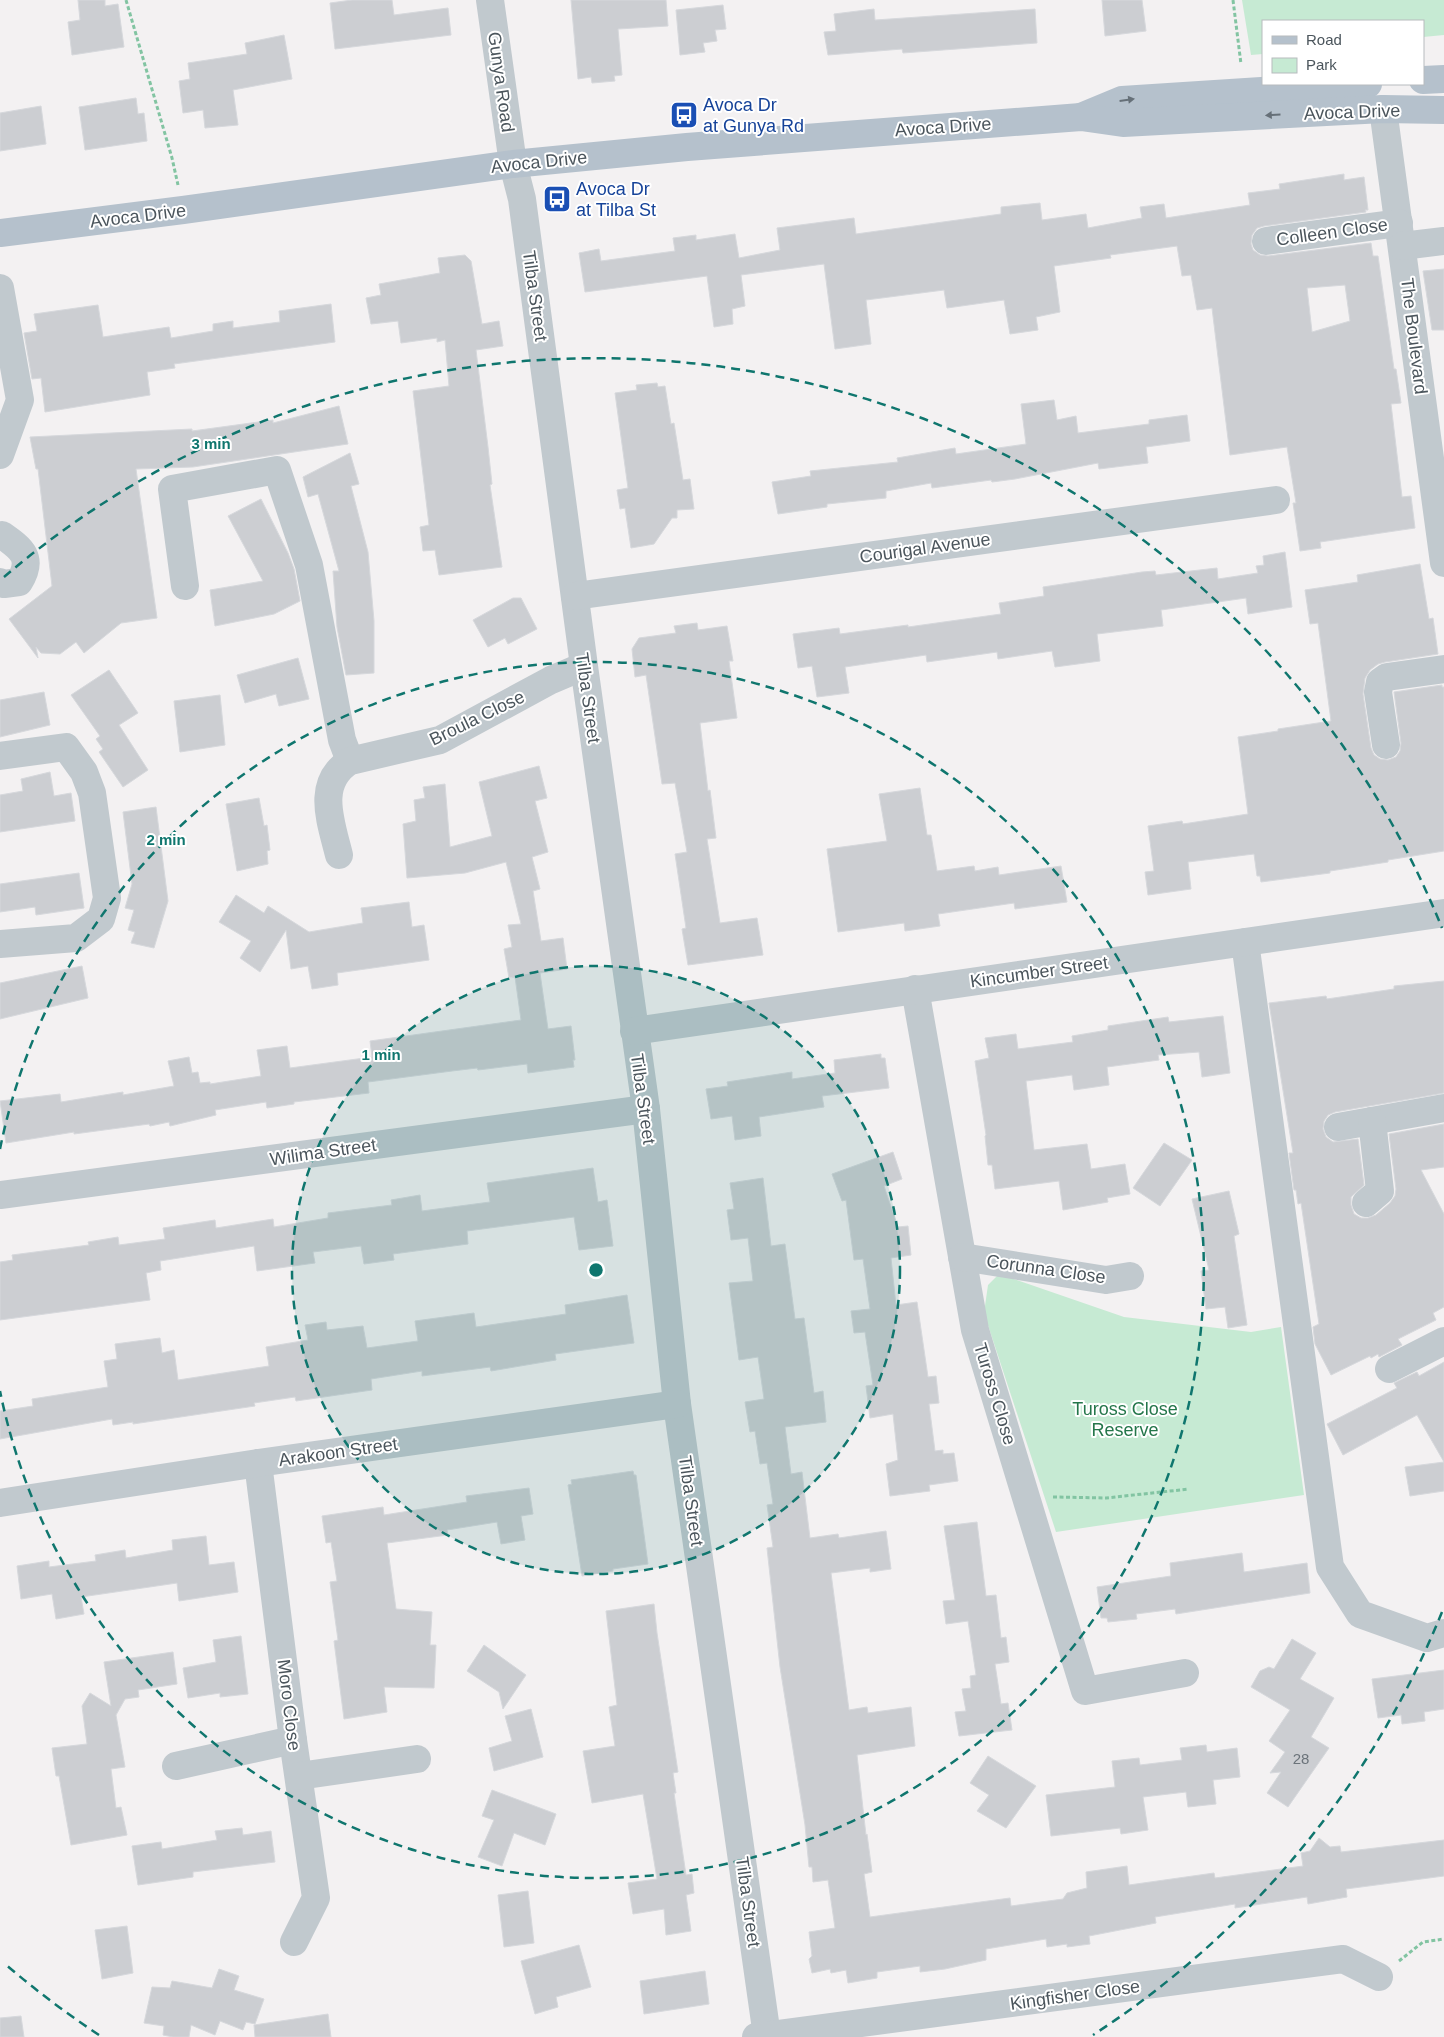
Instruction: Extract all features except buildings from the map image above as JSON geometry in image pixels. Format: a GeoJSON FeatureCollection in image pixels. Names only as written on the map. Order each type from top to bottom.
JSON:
{"type":"FeatureCollection","features":[{"type":"Feature","properties":{"kind":"main road"},"geometry":{"type":"LineString","coordinates":[[1424,80],[1444,79]]}},
{"type":"Feature","properties":{"kind":"main road","name":"Avoca Drive"},"geometry":{"type":"LineString","coordinates":[[1081,117],[1122,100],[1353,85]]}},
{"type":"Feature","properties":{"kind":"main road","name":"Avoca Drive"},"geometry":{"type":"LineString","coordinates":[[0,233],[513,164],[687,146],[1081,117],[1123,123],[1383,109],[1444,110]]}},
{"type":"Feature","properties":{"kind":"street","name":"Gunya Road"},"geometry":{"type":"LineString","coordinates":[[490,0],[513,164]]}},
{"type":"Feature","properties":{"kind":"street","name":"The Boulevard"},"geometry":{"type":"LineString","coordinates":[[1383,109],[1400,234],[1435,429],[1444,563]]}},
{"type":"Feature","properties":{"kind":"street","name":"Tilba Street"},"geometry":{"type":"LineString","coordinates":[[513,164],[522,199],[584,666],[646,1109],[677,1404],[761,2036]]}},
{"type":"Feature","properties":{"kind":"street","name":"Colleen Close"},"geometry":{"type":"LineString","coordinates":[[1266,241],[1400,234],[1444,241]]}},
{"type":"Feature","properties":{"kind":"street"},"geometry":{"type":"LineString","coordinates":[[0,288],[10,401],[0,455]]}},
{"type":"Feature","properties":{"kind":"street"},"geometry":{"type":"LineString","coordinates":[[185,586],[172,489],[276,470],[309,566],[342,740],[350,761],[340,767],[335,774],[331,780],[328,794],[329,810],[339,855]]}},
{"type":"Feature","properties":{"kind":"street","name":"Courigal Avenue"},"geometry":{"type":"LineString","coordinates":[[575,596],[1276,500]]}},
{"type":"Feature","properties":{"kind":"street"},"geometry":{"type":"LineString","coordinates":[[0,582],[4,584],[19,582],[27,570],[25,558],[18,547],[1,530]]}},
{"type":"Feature","properties":{"kind":"street","name":"Broula Close"},"geometry":{"type":"LineString","coordinates":[[350,761],[440,740],[551,680],[584,666]]}},
{"type":"Feature","properties":{"kind":"street"},"geometry":{"type":"LineString","coordinates":[[1386,745],[1378,692],[1380,682],[1387,677],[1444,669]]}},
{"type":"Feature","properties":{"kind":"street"},"geometry":{"type":"LineString","coordinates":[[0,756],[66,747],[84,772],[92,794],[107,898],[101,919],[76,938],[0,944]]}},
{"type":"Feature","properties":{"kind":"street","name":"Kincumber Street"},"geometry":{"type":"LineString","coordinates":[[634,1031],[1444,913]]}},
{"type":"Feature","properties":{"kind":"street"},"geometry":{"type":"LineString","coordinates":[[1245,942],[1330,1567],[1360,1614],[1427,1638],[1444,1633]]}},
{"type":"Feature","properties":{"kind":"street","name":"Tuross Close"},"geometry":{"type":"LineString","coordinates":[[915,989],[975,1330],[1085,1691],[1185,1673]]}},
{"type":"Feature","properties":{"kind":"street"},"geometry":{"type":"LineString","coordinates":[[1338,1127],[1444,1108]]}},
{"type":"Feature","properties":{"kind":"street","name":"Wilima Street"},"geometry":{"type":"LineString","coordinates":[[0,1195],[646,1109]]}},
{"type":"Feature","properties":{"kind":"street"},"geometry":{"type":"LineString","coordinates":[[1366,1203],[1380,1191],[1372,1121]]}},
{"type":"Feature","properties":{"kind":"street","name":"Corunna Close"},"geometry":{"type":"LineString","coordinates":[[962,1256],[1106,1280],[1130,1276]]}},
{"type":"Feature","properties":{"kind":"street"},"geometry":{"type":"LineString","coordinates":[[1389,1369],[1444,1341]]}},
{"type":"Feature","properties":{"kind":"street","name":"Arakoon Street"},"geometry":{"type":"LineString","coordinates":[[0,1503],[677,1404]]}},
{"type":"Feature","properties":{"kind":"street","name":"Moro Close"},"geometry":{"type":"LineString","coordinates":[[258,1464],[293,1740],[316,1898],[294,1942]]}},
{"type":"Feature","properties":{"kind":"street"},"geometry":{"type":"LineString","coordinates":[[176,1766],[293,1740]]}},
{"type":"Feature","properties":{"kind":"street"},"geometry":{"type":"LineString","coordinates":[[299,1776],[417,1759]]}},
{"type":"Feature","properties":{"kind":"street","name":"Kingfisher Close"},"geometry":{"type":"LineString","coordinates":[[761,2036],[1343,1960],[1379,1977]]}},
{"type":"Feature","properties":{"kind":"path"},"geometry":{"type":"LineString","coordinates":[[126,0],[172,158]]}},
{"type":"Feature","properties":{"kind":"path"},"geometry":{"type":"LineString","coordinates":[[1233,0],[1241,64]]}},
{"type":"Feature","properties":{"kind":"path"},"geometry":{"type":"LineString","coordinates":[[1028,1504],[1051,1497],[1106,1498],[1189,1489]]}},
{"type":"Feature","properties":{"kind":"path"},"geometry":{"type":"LineString","coordinates":[[1379,1977],[1423,1942],[1444,1940]]}},
{"type":"Feature","properties":{"kind":"green space"},"geometry":{"type":"Polygon","coordinates":[[[1242,0],[1444,0],[1444,35],[1424,37],[1424,20],[1262,20],[1262,54],[1251,55],[1242,0]]]}},
{"type":"Feature","properties":{"kind":"green space","name":"Tuross Close Reserve"},"geometry":{"type":"Polygon","coordinates":[[[999,1274],[1124,1317],[1251,1332],[1281,1327],[1304,1495],[1056,1532],[984,1313],[988,1285],[999,1274]]]}},
{"type":"Feature","properties":{"kind":"place","name":"Avoca Dr at Gunya Rd"},"geometry":{"type":"Point","coordinates":[684,115]}},
{"type":"Feature","properties":{"kind":"place","name":"Avoca Dr at Tilba St"},"geometry":{"type":"Point","coordinates":[557,199]}}]}
